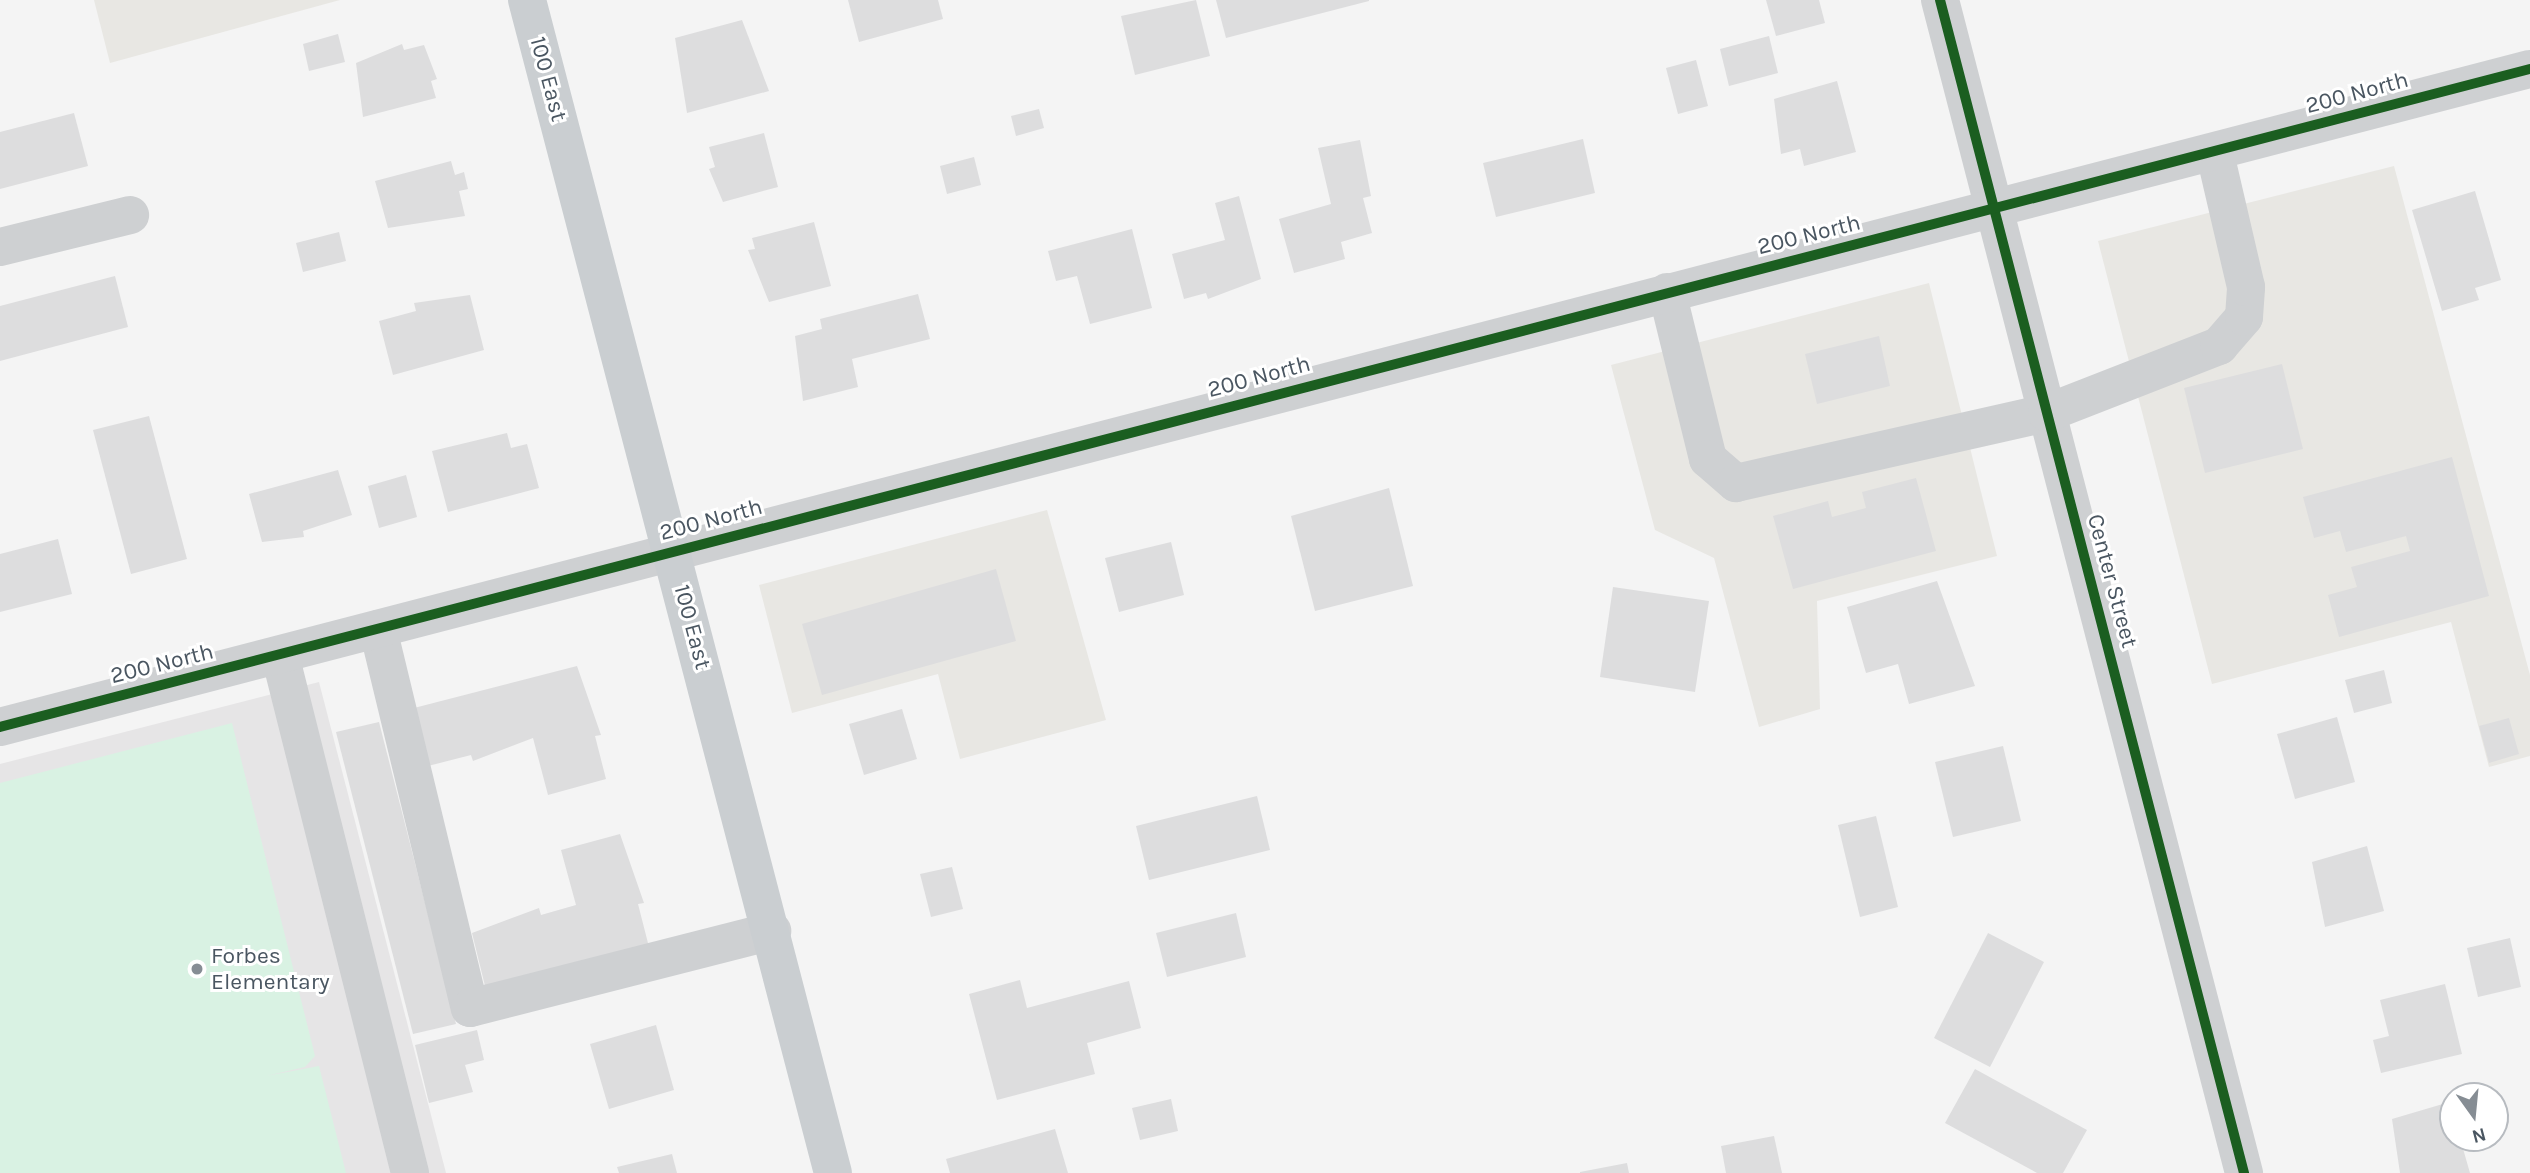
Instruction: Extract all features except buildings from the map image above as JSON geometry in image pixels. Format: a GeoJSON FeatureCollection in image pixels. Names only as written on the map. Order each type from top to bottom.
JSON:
{"type":"FeatureCollection","features":[{"type":"Feature","properties":{"kind":"main road","name":"100 East"},"geometry":{"type":"LineString","coordinates":[[527,0],[833,1173]]}},
{"type":"Feature","properties":{"kind":"street","name":"Center Street"},"geometry":{"type":"LineString","coordinates":[[1940,0],[2244,1173]]}},
{"type":"Feature","properties":{"kind":"street","name":"200 North"},"geometry":{"type":"LineString","coordinates":[[0,727],[1667,292],[2215,154],[2530,69]]}},
{"type":"Feature","properties":{"kind":"street"},"geometry":{"type":"LineString","coordinates":[[1667,292],[1708,459],[1736,483],[2047,413],[2219,346],[2244,317],[2246,287],[2215,154]]}},
{"type":"Feature","properties":{"kind":"street"},"geometry":{"type":"LineString","coordinates":[[0,247],[130,215]]}},
{"type":"Feature","properties":{"kind":"street"},"geometry":{"type":"LineString","coordinates":[[378,629],[470,1007],[772,932]]}},
{"type":"Feature","properties":{"kind":"street"},"geometry":{"type":"LineString","coordinates":[[280,655],[410,1173]]}},
{"type":"Feature","properties":{"kind":"shaded area"},"geometry":{"type":"Polygon","coordinates":[[[94,0],[340,0],[110,63],[94,0]]]}},
{"type":"Feature","properties":{"kind":"shaded area"},"geometry":{"type":"Polygon","coordinates":[[[2394,166],[2530,675],[2530,756],[2489,767],[2451,622],[2212,684],[2098,241],[2394,166]]]}},
{"type":"Feature","properties":{"kind":"shaded area"},"geometry":{"type":"Polygon","coordinates":[[[1929,283],[1997,556],[1817,601],[1820,709],[1759,727],[1714,558],[1655,530],[1611,365],[1929,283]]]}},
{"type":"Feature","properties":{"kind":"shaded area"},"geometry":{"type":"Polygon","coordinates":[[[1047,510],[1106,720],[960,759],[938,674],[792,713],[759,585],[1047,510]]]}},
{"type":"Feature","properties":{"kind":"shaded area","name":"Forbes Elementary"},"geometry":{"type":"Polygon","coordinates":[[[319,682],[446,1173],[0,1173],[0,764],[319,682]]]}},
{"type":"Feature","properties":{"kind":"green space","name":"Forbes Elementary"},"geometry":{"type":"Polygon","coordinates":[[[232,723],[315,1056],[305,1067],[266,1076],[319,1066],[346,1173],[0,1173],[0,783],[232,723]]]}},
{"type":"Feature","properties":{"kind":"cycle path"},"geometry":{"type":"LineString","coordinates":[[1940,0],[2244,1173]]}},
{"type":"Feature","properties":{"kind":"cycle path"},"geometry":{"type":"LineString","coordinates":[[0,727],[2530,69]]}},
{"type":"Feature","properties":{"kind":"place","name":"Forbes Elementary"},"geometry":{"type":"Point","coordinates":[197,969]}}]}
